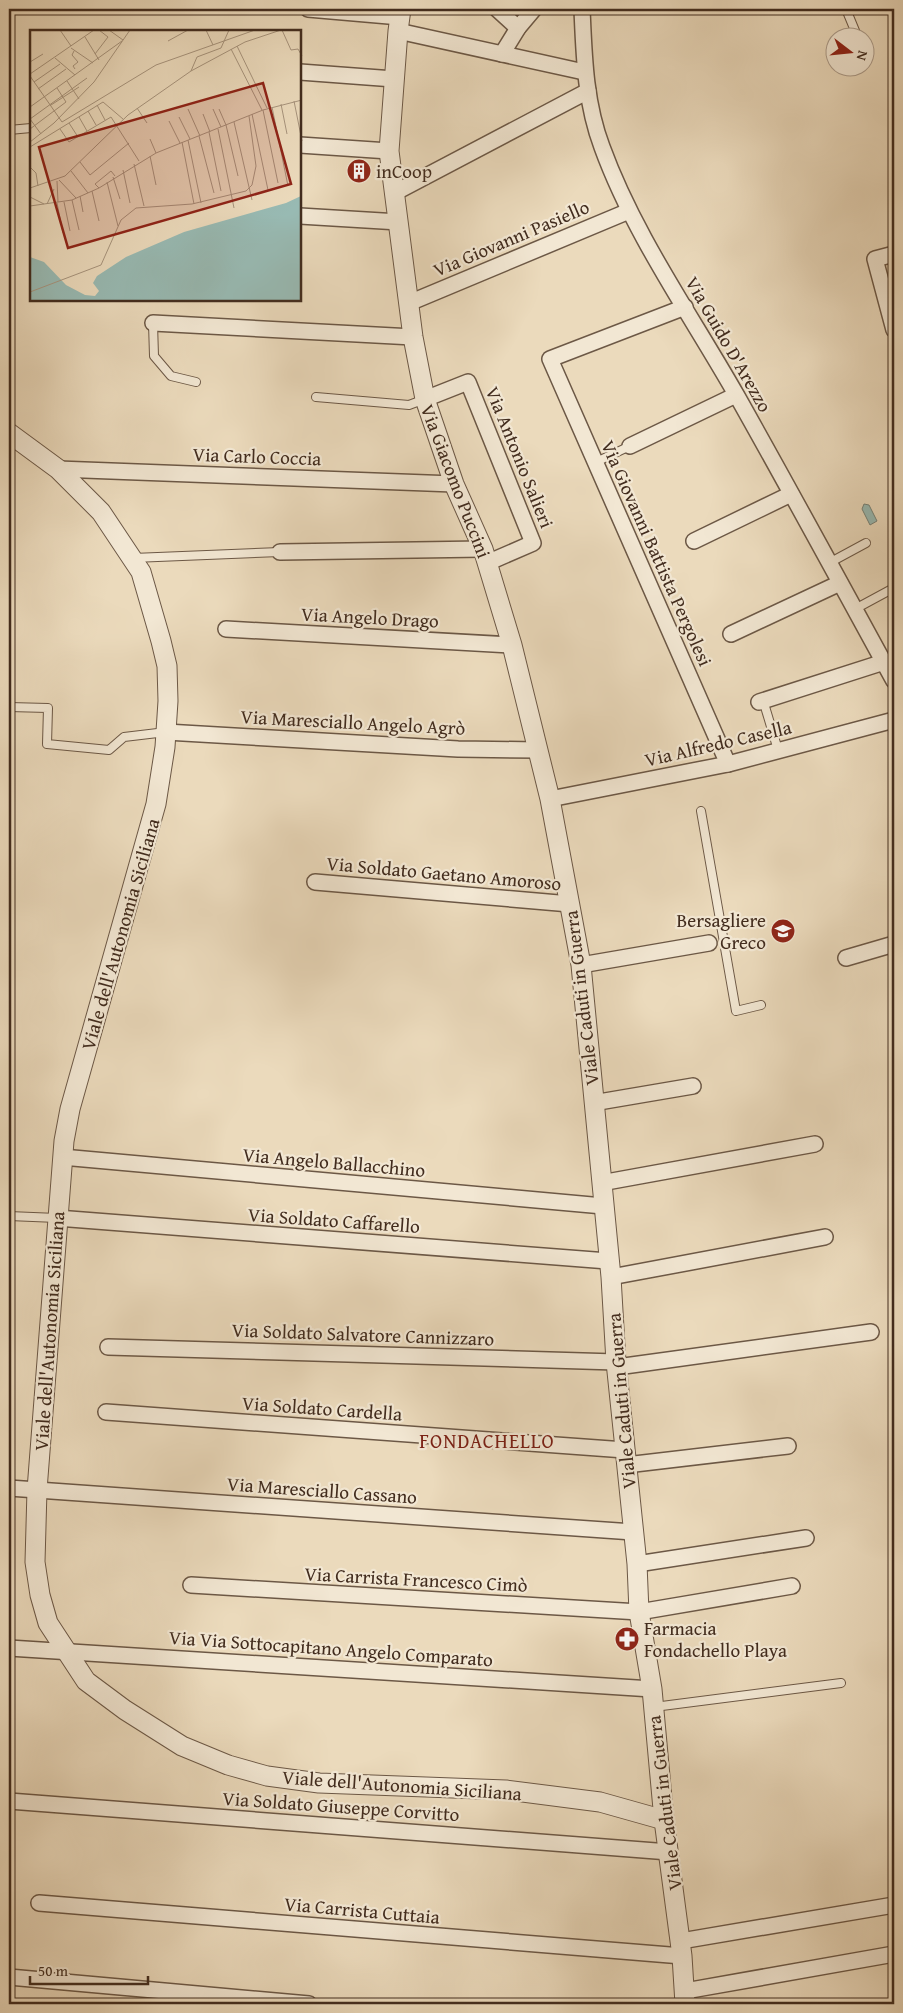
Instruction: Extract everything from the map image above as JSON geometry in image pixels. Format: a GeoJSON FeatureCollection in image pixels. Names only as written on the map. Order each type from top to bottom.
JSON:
{"type":"FeatureCollection","features":[{"type":"Feature","properties":{"kind":"street"},"geometry":{"type":"LineString","coordinates":[[308,9],[400,19],[502,54],[584,72]]}},
{"type":"Feature","properties":{"kind":"street"},"geometry":{"type":"LineString","coordinates":[[497,9],[518,28]]}},
{"type":"Feature","properties":{"kind":"street"},"geometry":{"type":"LineString","coordinates":[[502,54],[518,28],[534,9]]}},
{"type":"Feature","properties":{"kind":"street","name":"Via Guido D'Arezzo"},"geometry":{"type":"LineString","coordinates":[[582,9],[584,72],[588,91],[601,146],[629,211],[736,395],[855,610],[888,661],[894,681]]}},
{"type":"Feature","properties":{"kind":"street","name":"Via Giacomo Puccini"},"geometry":{"type":"LineString","coordinates":[[400,19],[389,151],[396,192],[413,337],[425,399],[454,484],[485,556],[512,644],[550,799]]}},
{"type":"Feature","properties":{"kind":"street"},"geometry":{"type":"LineString","coordinates":[[301,72],[394,79]]}},
{"type":"Feature","properties":{"kind":"street"},"geometry":{"type":"LineString","coordinates":[[396,192],[588,91]]}},
{"type":"Feature","properties":{"kind":"street"},"geometry":{"type":"LineString","coordinates":[[301,145],[389,151]]}},
{"type":"Feature","properties":{"kind":"street","name":"Via Giovanni Pasiello"},"geometry":{"type":"LineString","coordinates":[[409,303],[629,211]]}},
{"type":"Feature","properties":{"kind":"street"},"geometry":{"type":"LineString","coordinates":[[301,216],[399,222]]}},
{"type":"Feature","properties":{"kind":"street"},"geometry":{"type":"LineString","coordinates":[[894,254],[875,259],[894,330]]}},
{"type":"Feature","properties":{"kind":"street","name":"Via Giovanni Battista Pergolesi"},"geometry":{"type":"LineString","coordinates":[[685,307],[550,359],[728,764]]}},
{"type":"Feature","properties":{"kind":"street"},"geometry":{"type":"LineString","coordinates":[[153,323],[413,337]]}},
{"type":"Feature","properties":{"kind":"street","name":"Via Antonio Salieri"},"geometry":{"type":"LineString","coordinates":[[425,399],[468,382],[533,543],[485,556]]}},
{"type":"Feature","properties":{"kind":"street"},"geometry":{"type":"LineString","coordinates":[[630,446],[736,395]]}},
{"type":"Feature","properties":{"kind":"street","name":"Viale dell'Autonomia Siciliana"},"geometry":{"type":"LineString","coordinates":[[9,433],[58,469],[101,512],[141,572],[162,640],[167,666],[166,732],[156,804],[70,1109],[62,1157],[37,1490],[35,1562],[40,1595],[48,1623],[86,1681],[133,1715],[182,1746],[228,1765],[259,1774],[319,1783],[524,1792],[600,1802],[664,1820]]}},
{"type":"Feature","properties":{"kind":"street","name":"Via Carlo Coccia"},"geometry":{"type":"LineString","coordinates":[[58,469],[454,484]]}},
{"type":"Feature","properties":{"kind":"street"},"geometry":{"type":"LineString","coordinates":[[694,541],[791,494]]}},
{"type":"Feature","properties":{"kind":"street"},"geometry":{"type":"LineString","coordinates":[[280,552],[485,556]]}},
{"type":"Feature","properties":{"kind":"street"},"geometry":{"type":"LineString","coordinates":[[730,634],[840,583]]}},
{"type":"Feature","properties":{"kind":"street","name":"Via Angelo Drago"},"geometry":{"type":"LineString","coordinates":[[226,629],[512,644]]}},
{"type":"Feature","properties":{"kind":"street"},"geometry":{"type":"LineString","coordinates":[[761,701],[888,661]]}},
{"type":"Feature","properties":{"kind":"street","name":"Via Alfredo Casella"},"geometry":{"type":"LineString","coordinates":[[550,799],[728,764],[894,720]]}},
{"type":"Feature","properties":{"kind":"street","name":"Via Maresciallo Angelo Agrò"},"geometry":{"type":"LineString","coordinates":[[166,732],[458,749],[538,750]]}},
{"type":"Feature","properties":{"kind":"street","name":"Viale Caduti in Guerra"},"geometry":{"type":"LineString","coordinates":[[550,799],[581,965],[616,1365],[637,1564],[639,1612],[652,1698],[664,1820],[682,1949],[685,1998]]}},
{"type":"Feature","properties":{"kind":"street","name":"Via Soldato Gaetano Amoroso"},"geometry":{"type":"LineString","coordinates":[[315,882],[570,904]]}},
{"type":"Feature","properties":{"kind":"street"},"geometry":{"type":"LineString","coordinates":[[581,965],[708,943]]}},
{"type":"Feature","properties":{"kind":"street"},"geometry":{"type":"LineString","coordinates":[[846,958],[894,944]]}},
{"type":"Feature","properties":{"kind":"street"},"geometry":{"type":"LineString","coordinates":[[593,1103],[693,1086]]}},
{"type":"Feature","properties":{"kind":"street"},"geometry":{"type":"LineString","coordinates":[[600,1183],[815,1144]]}},
{"type":"Feature","properties":{"kind":"street","name":"Via Angelo Ballacchino"},"geometry":{"type":"LineString","coordinates":[[62,1157],[603,1206]]}},
{"type":"Feature","properties":{"kind":"street","name":"Via Soldato Caffarello"},"geometry":{"type":"LineString","coordinates":[[57,1218],[609,1269],[825,1237]]}},
{"type":"Feature","properties":{"kind":"street","name":"Via Soldato Salvatore Cannizzaro"},"geometry":{"type":"LineString","coordinates":[[108,1347],[616,1365],[871,1332]]}},
{"type":"Feature","properties":{"kind":"street","name":"Via Soldato Cardella"},"geometry":{"type":"LineString","coordinates":[[106,1412],[626,1457],[788,1446]]}},
{"type":"Feature","properties":{"kind":"street","name":"Via Maresciallo Cassano"},"geometry":{"type":"LineString","coordinates":[[9,1488],[633,1532]]}},
{"type":"Feature","properties":{"kind":"street"},"geometry":{"type":"LineString","coordinates":[[637,1564],[806,1538]]}},
{"type":"Feature","properties":{"kind":"street","name":"Via Carrista Francesco Cimò"},"geometry":{"type":"LineString","coordinates":[[191,1585],[639,1612],[792,1586]]}},
{"type":"Feature","properties":{"kind":"street","name":"Via Via Sottocapitano Angelo Comparato"},"geometry":{"type":"LineString","coordinates":[[9,1648],[652,1698]]}},
{"type":"Feature","properties":{"kind":"street","name":"Via Soldato Giuseppe Corvitto"},"geometry":{"type":"LineString","coordinates":[[9,1801],[669,1852]]}},
{"type":"Feature","properties":{"kind":"street","name":"Via Carrista Cuttaia"},"geometry":{"type":"LineString","coordinates":[[39,1903],[682,1949],[894,1905]]}},
{"type":"Feature","properties":{"kind":"street"},"geometry":{"type":"LineString","coordinates":[[685,1998],[894,1954]]}},
{"type":"Feature","properties":{"kind":"street"},"geometry":{"type":"LineString","coordinates":[[9,1977],[309,2004]]}},
{"type":"Feature","properties":{"kind":"lane"},"geometry":{"type":"LineString","coordinates":[[846,9],[854,28]]}},
{"type":"Feature","properties":{"kind":"lane"},"geometry":{"type":"LineString","coordinates":[[9,130],[30,128]]}},
{"type":"Feature","properties":{"kind":"lane"},"geometry":{"type":"LineString","coordinates":[[153,323],[154,356],[171,376],[196,382]]}},
{"type":"Feature","properties":{"kind":"lane"},"geometry":{"type":"LineString","coordinates":[[316,397],[409,405],[425,399]]}},
{"type":"Feature","properties":{"kind":"lane"},"geometry":{"type":"LineString","coordinates":[[596,462],[630,446]]}},
{"type":"Feature","properties":{"kind":"lane"},"geometry":{"type":"LineString","coordinates":[[829,564],[866,543]]}},
{"type":"Feature","properties":{"kind":"lane"},"geometry":{"type":"LineString","coordinates":[[132,558],[280,552]]}},
{"type":"Feature","properties":{"kind":"lane"},"geometry":{"type":"LineString","coordinates":[[855,610],[892,589]]}},
{"type":"Feature","properties":{"kind":"lane"},"geometry":{"type":"LineString","coordinates":[[761,701],[778,750]]}},
{"type":"Feature","properties":{"kind":"lane"},"geometry":{"type":"LineString","coordinates":[[9,707],[48,708],[47,744],[108,750],[124,737],[166,732]]}},
{"type":"Feature","properties":{"kind":"lane"},"geometry":{"type":"LineString","coordinates":[[701,811],[736,1011],[761,1005]]}},
{"type":"Feature","properties":{"kind":"lane"},"geometry":{"type":"LineString","coordinates":[[708,943],[724,940]]}},
{"type":"Feature","properties":{"kind":"lane"},"geometry":{"type":"LineString","coordinates":[[9,1216],[57,1218]]}},
{"type":"Feature","properties":{"kind":"lane"},"geometry":{"type":"LineString","coordinates":[[652,1698],[841,1682]]}},
{"type":"Feature","properties":{"kind":"water"},"geometry":{"type":"Polygon","coordinates":[[[864,504],[869,505],[877,521],[870,525],[862,509],[864,504]]]}},
{"type":"Feature","properties":{"kind":"place","name":"inCoop"},"geometry":{"type":"Point","coordinates":[359,171]}},
{"type":"Feature","properties":{"kind":"place","name":"Bersagliere Greco"},"geometry":{"type":"Point","coordinates":[783,931]}},
{"type":"Feature","properties":{"kind":"place","name":"Farmacia Fondachello Playa"},"geometry":{"type":"Point","coordinates":[627,1639]}},
{"type":"Feature","properties":{"kind":"district","name":"FONDACHELLO"},"geometry":{"type":"Point","coordinates":[487,1440]}}]}
